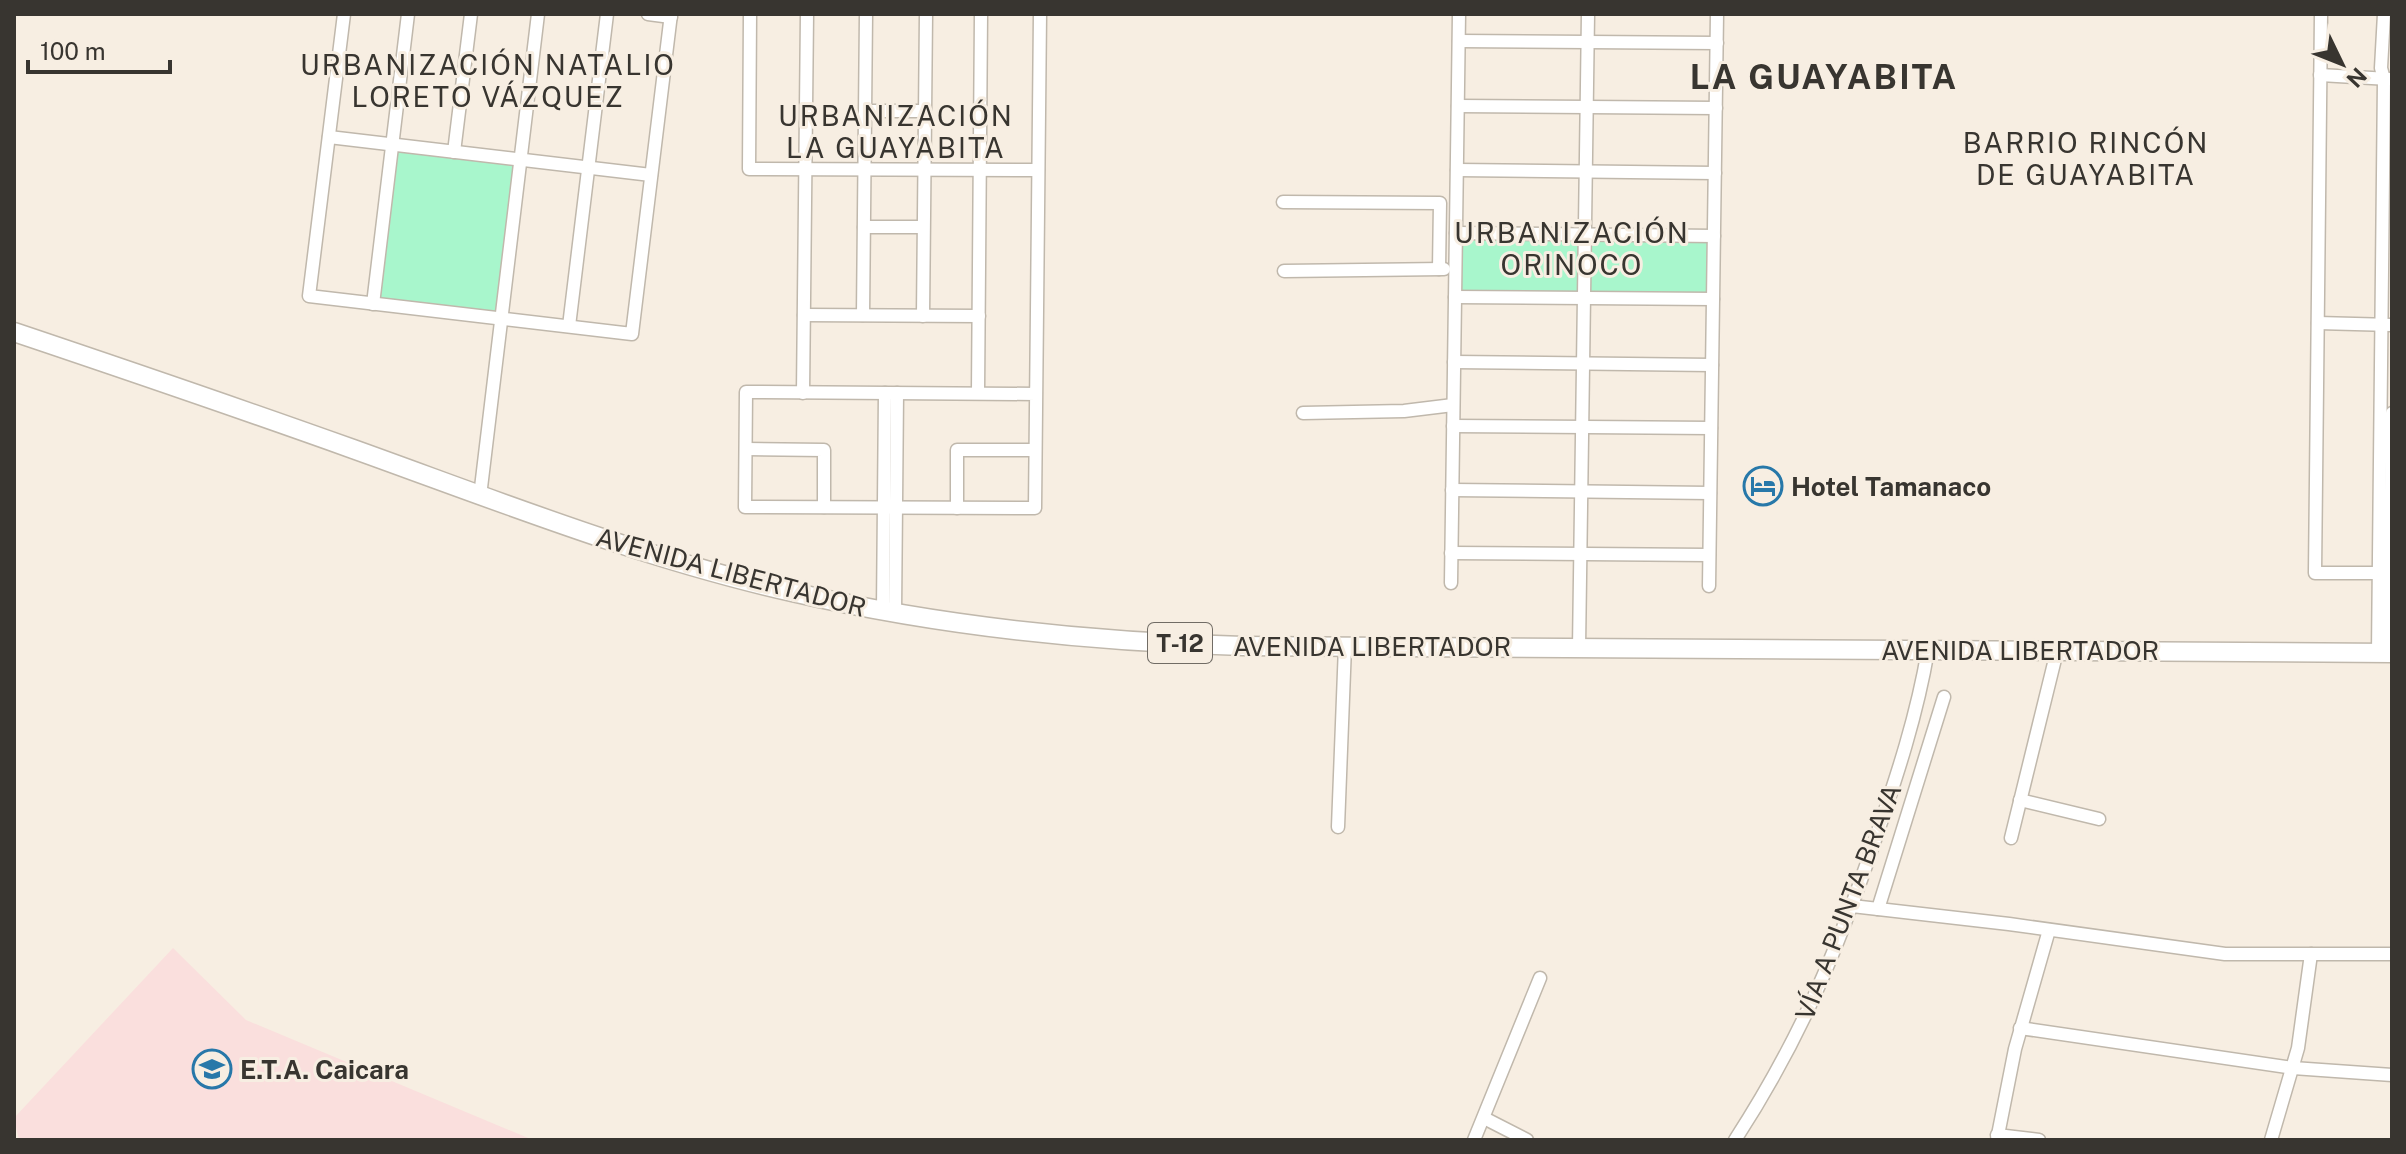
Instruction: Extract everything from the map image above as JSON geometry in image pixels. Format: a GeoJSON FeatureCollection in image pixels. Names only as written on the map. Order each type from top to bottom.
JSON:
{"type":"FeatureCollection","features":[{"type":"Feature","properties":{"kind":"highway","name":"AVENIDA LIBERTADOR"},"geometry":{"type":"LineString","coordinates":[[14,332],[580,532],[791,592],[889,612],[1070,635],[1196,645],[2386,653]]}},
{"type":"Feature","properties":{"kind":"street"},"geometry":{"type":"LineString","coordinates":[[344,14],[309,296],[632,334],[671,15],[648,14]]}},
{"type":"Feature","properties":{"kind":"street"},"geometry":{"type":"LineString","coordinates":[[373,304],[408,14]]}},
{"type":"Feature","properties":{"kind":"street"},"geometry":{"type":"LineString","coordinates":[[454,152],[471,14]]}},
{"type":"Feature","properties":{"kind":"street"},"geometry":{"type":"LineString","coordinates":[[480,496],[538,14]]}},
{"type":"Feature","properties":{"kind":"street"},"geometry":{"type":"LineString","coordinates":[[569,326],[607,14]]}},
{"type":"Feature","properties":{"kind":"street"},"geometry":{"type":"LineString","coordinates":[[750,14],[749,169],[1038,170]]}},
{"type":"Feature","properties":{"kind":"street"},"geometry":{"type":"LineString","coordinates":[[803,393],[807,14]]}},
{"type":"Feature","properties":{"kind":"street"},"geometry":{"type":"LineString","coordinates":[[863,315],[866,14]]}},
{"type":"Feature","properties":{"kind":"street"},"geometry":{"type":"LineString","coordinates":[[923,316],[926,14]]}},
{"type":"Feature","properties":{"kind":"street"},"geometry":{"type":"LineString","coordinates":[[978,393],[981,14]]}},
{"type":"Feature","properties":{"kind":"street"},"geometry":{"type":"LineString","coordinates":[[1036,394],[746,392],[745,507],[1035,508],[1040,14]]}},
{"type":"Feature","properties":{"kind":"street"},"geometry":{"type":"LineString","coordinates":[[1451,583],[1459,14]]}},
{"type":"Feature","properties":{"kind":"street"},"geometry":{"type":"LineString","coordinates":[[1579,648],[1588,14]]}},
{"type":"Feature","properties":{"kind":"street"},"geometry":{"type":"LineString","coordinates":[[1709,586],[1717,14]]}},
{"type":"Feature","properties":{"kind":"street"},"geometry":{"type":"LineString","coordinates":[[2321,14],[2315,573],[2384,573]]}},
{"type":"Feature","properties":{"kind":"street"},"geometry":{"type":"LineString","coordinates":[[2384,14],[2381,68],[2388,79],[2386,653]]}},
{"type":"Feature","properties":{"kind":"street"},"geometry":{"type":"LineString","coordinates":[[1459,41],[1717,43]]}},
{"type":"Feature","properties":{"kind":"street"},"geometry":{"type":"LineString","coordinates":[[2320,75],[2388,79]]}},
{"type":"Feature","properties":{"kind":"street"},"geometry":{"type":"LineString","coordinates":[[1458,106],[1716,108]]}},
{"type":"Feature","properties":{"kind":"street"},"geometry":{"type":"LineString","coordinates":[[865,111],[925,111]]}},
{"type":"Feature","properties":{"kind":"street"},"geometry":{"type":"LineString","coordinates":[[329,137],[651,175]]}},
{"type":"Feature","properties":{"kind":"street"},"geometry":{"type":"LineString","coordinates":[[1457,170],[1715,173]]}},
{"type":"Feature","properties":{"kind":"street"},"geometry":{"type":"LineString","coordinates":[[1283,202],[1440,203],[1439,269]]}},
{"type":"Feature","properties":{"kind":"street"},"geometry":{"type":"LineString","coordinates":[[864,227],[923,227]]}},
{"type":"Feature","properties":{"kind":"street"},"geometry":{"type":"LineString","coordinates":[[1456,233],[1714,236]]}},
{"type":"Feature","properties":{"kind":"street"},"geometry":{"type":"LineString","coordinates":[[1284,271],[1455,269]]}},
{"type":"Feature","properties":{"kind":"street"},"geometry":{"type":"LineString","coordinates":[[1455,297],[1713,299]]}},
{"type":"Feature","properties":{"kind":"street"},"geometry":{"type":"LineString","coordinates":[[804,315],[979,316]]}},
{"type":"Feature","properties":{"kind":"street"},"geometry":{"type":"LineString","coordinates":[[2318,323],[2387,325]]}},
{"type":"Feature","properties":{"kind":"street"},"geometry":{"type":"LineString","coordinates":[[1454,362],[1712,365]]}},
{"type":"Feature","properties":{"kind":"street"},"geometry":{"type":"LineString","coordinates":[[889,612],[891,393]]}},
{"type":"Feature","properties":{"kind":"street"},"geometry":{"type":"LineString","coordinates":[[1303,413],[1404,411],[1453,405]]}},
{"type":"Feature","properties":{"kind":"street"},"geometry":{"type":"LineString","coordinates":[[2384,573],[2392,413]]}},
{"type":"Feature","properties":{"kind":"street"},"geometry":{"type":"LineString","coordinates":[[1453,426],[1711,428]]}},
{"type":"Feature","properties":{"kind":"street"},"geometry":{"type":"LineString","coordinates":[[746,449],[824,450],[824,507]]}},
{"type":"Feature","properties":{"kind":"street"},"geometry":{"type":"LineString","coordinates":[[957,508],[957,450],[1035,450]]}},
{"type":"Feature","properties":{"kind":"street"},"geometry":{"type":"LineString","coordinates":[[1452,490],[1710,493]]}},
{"type":"Feature","properties":{"kind":"street"},"geometry":{"type":"LineString","coordinates":[[1451,553],[1709,555]]}},
{"type":"Feature","properties":{"kind":"street"},"geometry":{"type":"LineString","coordinates":[[1338,827],[1345,646]]}},
{"type":"Feature","properties":{"kind":"street","name":"VÍA A PUNTA BRAVA"},"geometry":{"type":"LineString","coordinates":[[1735,1140],[1758,1105],[1811,1007],[1852,906],[1916,713],[1928,650]]}},
{"type":"Feature","properties":{"kind":"street"},"geometry":{"type":"LineString","coordinates":[[2011,838],[2057,651]]}},
{"type":"Feature","properties":{"kind":"street"},"geometry":{"type":"LineString","coordinates":[[1878,909],[1944,697]]}},
{"type":"Feature","properties":{"kind":"street"},"geometry":{"type":"LineString","coordinates":[[2020,800],[2099,819]]}},
{"type":"Feature","properties":{"kind":"street"},"geometry":{"type":"LineString","coordinates":[[1852,906],[2225,954],[2392,954]]}},
{"type":"Feature","properties":{"kind":"street"},"geometry":{"type":"LineString","coordinates":[[2039,1140],[1997,1138],[2020,1028],[2049,930]]}},
{"type":"Feature","properties":{"kind":"street"},"geometry":{"type":"LineString","coordinates":[[2271,1140],[2293,1068],[2311,954]]}},
{"type":"Feature","properties":{"kind":"street"},"geometry":{"type":"LineString","coordinates":[[1474,1140],[1540,978]]}},
{"type":"Feature","properties":{"kind":"street"},"geometry":{"type":"LineString","coordinates":[[2020,1028],[2293,1068],[2392,1075]]}},
{"type":"Feature","properties":{"kind":"street"},"geometry":{"type":"LineString","coordinates":[[1484,1118],[1527,1140]]}},
{"type":"Feature","properties":{"kind":"shaded area","name":"E.T.A. Caicara"},"geometry":{"type":"Polygon","coordinates":[[[173,948],[246,1020],[533,1140],[19,1140],[14,1118],[173,948]]]}},
{"type":"Feature","properties":{"kind":"green space"},"geometry":{"type":"Polygon","coordinates":[[[396,149],[515,163],[497,314],[378,300],[396,149]]]}},
{"type":"Feature","properties":{"kind":"green space"},"geometry":{"type":"Polygon","coordinates":[[[1461,238],[1580,239],[1579,293],[1460,292],[1461,238]]]}},
{"type":"Feature","properties":{"kind":"green space"},"geometry":{"type":"Polygon","coordinates":[[[1590,239],[1709,240],[1708,294],[1589,293],[1590,239]]]}},
{"type":"Feature","properties":{"kind":"place","name":"Hotel Tamanaco"},"geometry":{"type":"Point","coordinates":[1763,486]}},
{"type":"Feature","properties":{"kind":"place","name":"E.T.A. Caicara"},"geometry":{"type":"Point","coordinates":[212,1069]}},
{"type":"Feature","properties":{"kind":"district","name":"LA GUAYABITA"},"geometry":{"type":"Point","coordinates":[1824,77]}},
{"type":"Feature","properties":{"kind":"district","name":"URBANIZACIÓN NATALIO LORETO VÁZQUEZ"},"geometry":{"type":"Point","coordinates":[488,80]}},
{"type":"Feature","properties":{"kind":"district","name":"URBANIZACIÓN LA GUAYABITA"},"geometry":{"type":"Point","coordinates":[896,131]}},
{"type":"Feature","properties":{"kind":"district","name":"BARRIO RINCÓN DE GUAYABITA"},"geometry":{"type":"Point","coordinates":[2086,158]}},
{"type":"Feature","properties":{"kind":"district","name":"URBANIZACIÓN ORINOCO"},"geometry":{"type":"Point","coordinates":[1572,248]}}]}
